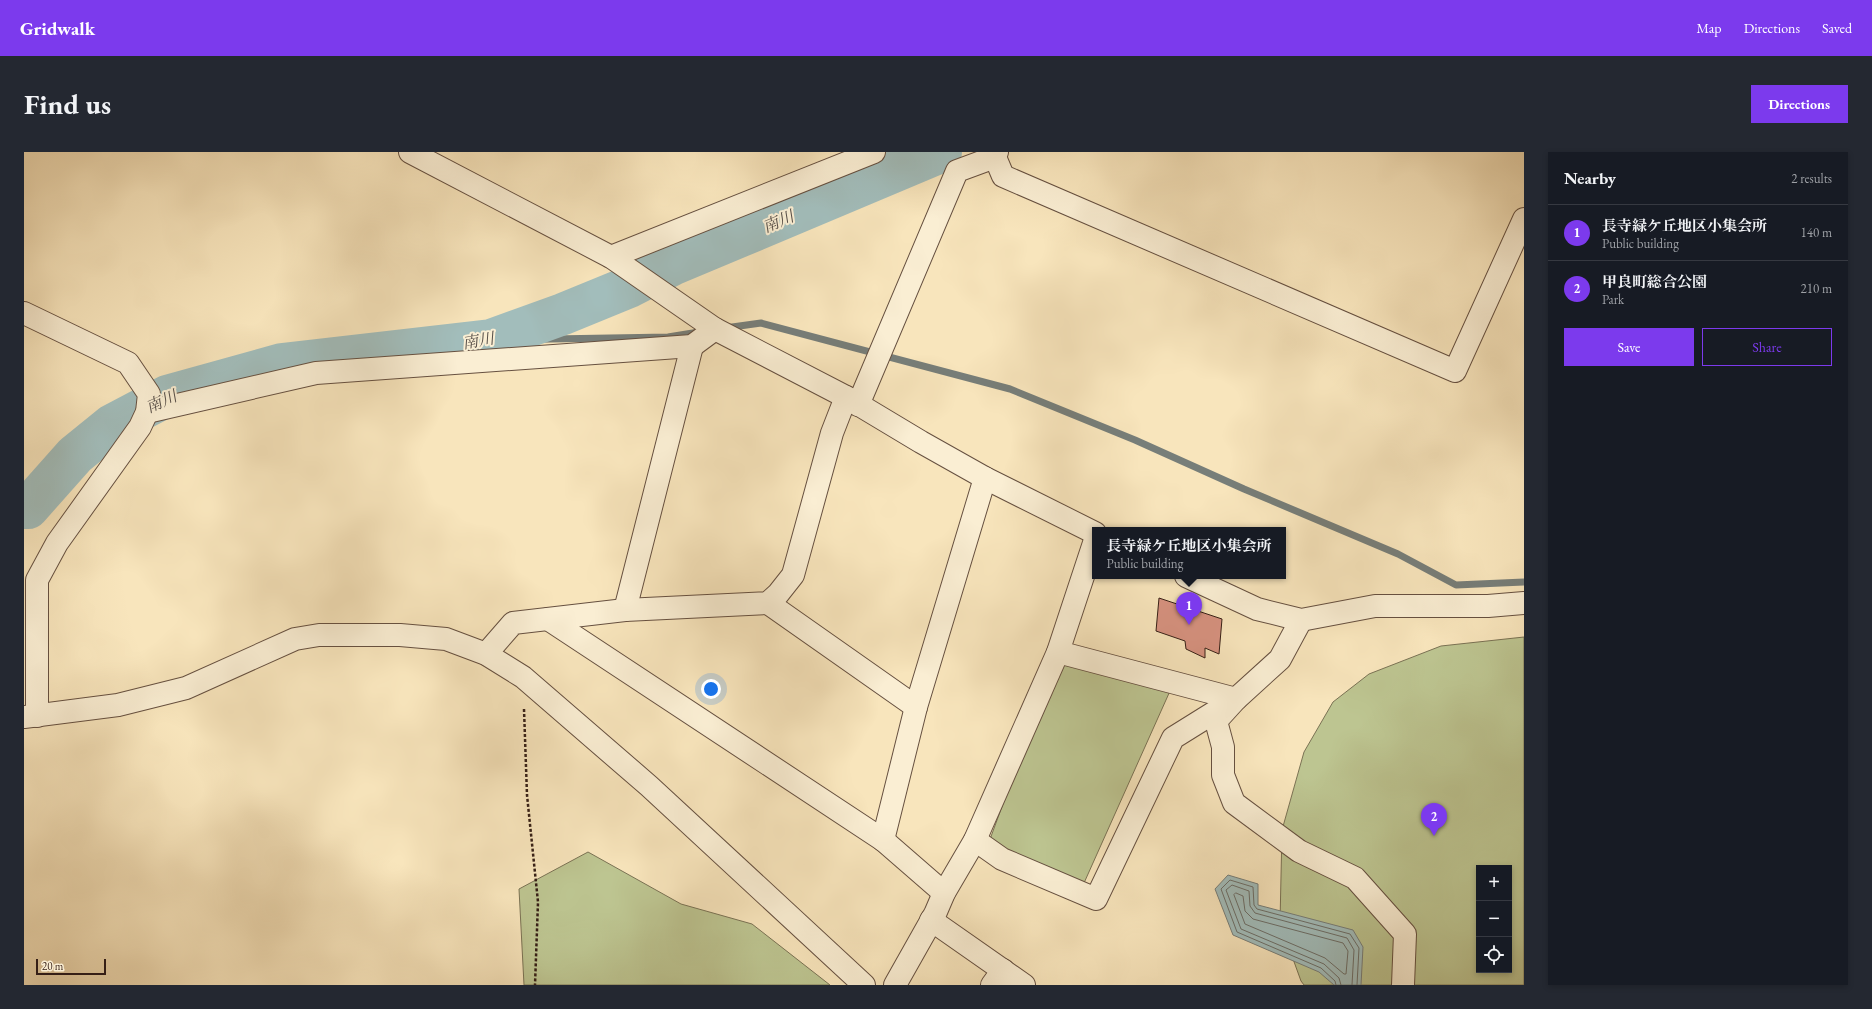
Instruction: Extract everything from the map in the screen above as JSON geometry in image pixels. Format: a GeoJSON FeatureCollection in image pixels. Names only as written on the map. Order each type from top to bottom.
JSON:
{"type":"FeatureCollection","features":[{"type":"Feature","properties":{"kind":"street"},"geometry":{"type":"LineString","coordinates":[[410,152],[612,257],[715,329],[852,401],[985,478],[1092,532]]}},
{"type":"Feature","properties":{"kind":"street"},"geometry":{"type":"LineString","coordinates":[[612,257],[874,152]]}},
{"type":"Feature","properties":{"kind":"street"},"geometry":{"type":"LineString","coordinates":[[768,603],[778,594],[793,574],[832,433],[852,401],[957,170],[996,154],[1003,176],[1455,371],[1524,219]]}},
{"type":"Feature","properties":{"kind":"street"},"geometry":{"type":"LineString","coordinates":[[24,314],[128,363],[149,394],[147,412],[140,427],[57,543],[37,580],[31,717],[72,710],[118,705],[186,688],[295,639],[319,635],[400,635],[446,639],[486,654],[522,677],[650,786],[864,985]]}},
{"type":"Feature","properties":{"kind":"street"},"geometry":{"type":"LineString","coordinates":[[147,412],[316,372],[692,346],[715,329]]}},
{"type":"Feature","properties":{"kind":"street"},"geometry":{"type":"LineString","coordinates":[[625,610],[692,346]]}},
{"type":"Feature","properties":{"kind":"street"},"geometry":{"type":"LineString","coordinates":[[883,840],[916,707],[985,478]]}},
{"type":"Feature","properties":{"kind":"street"},"geometry":{"type":"LineString","coordinates":[[895,985],[931,920],[944,893],[975,840],[1058,652],[1092,549]]}},
{"type":"Feature","properties":{"kind":"street"},"geometry":{"type":"LineString","coordinates":[[1192,579],[1257,609],[1301,620],[1375,606],[1488,606],[1524,603]]}},
{"type":"Feature","properties":{"kind":"street"},"geometry":{"type":"LineString","coordinates":[[486,654],[513,623],[625,610],[768,603],[916,707]]}},
{"type":"Feature","properties":{"kind":"street"},"geometry":{"type":"LineString","coordinates":[[548,619],[883,840],[944,893]]}},
{"type":"Feature","properties":{"kind":"street"},"geometry":{"type":"LineString","coordinates":[[1301,620],[1280,659],[1236,699],[1216,721],[1223,747],[1224,775],[1234,803],[1299,851],[1355,878],[1405,934],[1404,985]]}},
{"type":"Feature","properties":{"kind":"street"},"geometry":{"type":"LineString","coordinates":[[1058,652],[1236,699]]}},
{"type":"Feature","properties":{"kind":"street"},"geometry":{"type":"LineString","coordinates":[[975,840],[1002,858],[1096,898],[1173,738],[1236,699]]}},
{"type":"Feature","properties":{"kind":"street"},"geometry":{"type":"LineString","coordinates":[[931,920],[997,978],[1024,985]]}},
{"type":"Feature","properties":{"kind":"path"},"geometry":{"type":"LineString","coordinates":[[522,677],[527,795],[538,902],[535,985]]}},
{"type":"Feature","properties":{"kind":"green space"},"geometry":{"type":"Polygon","coordinates":[[[1524,637],[1524,985],[1304,985],[1301,981],[1280,923],[1282,830],[1304,752],[1333,702],[1369,674],[1441,646],[1524,637]]]}},
{"type":"Feature","properties":{"kind":"green space"},"geometry":{"type":"Polygon","coordinates":[[[1055,662],[1170,691],[1084,883],[989,842],[1055,662]]]}},
{"type":"Feature","properties":{"kind":"green space"},"geometry":{"type":"Polygon","coordinates":[[[588,852],[681,904],[752,924],[830,985],[524,985],[519,889],[588,852]]]}},
{"type":"Feature","properties":{"kind":"water"},"geometry":{"type":"Polygon","coordinates":[[[1228,875],[1258,884],[1258,905],[1353,930],[1363,947],[1361,985],[1334,985],[1319,972],[1233,935],[1215,889],[1228,875]]]}},
{"type":"Feature","properties":{"kind":"building"},"geometry":{"type":"Polygon","coordinates":[[[1159,598],[1222,619],[1219,654],[1205,648],[1205,658],[1186,649],[1185,641],[1156,631],[1159,598]]]}},
{"type":"Feature","properties":{"kind":"waterway","name":"南川"},"geometry":{"type":"LineString","coordinates":[[24,508],[28,508],[75,455],[112,425],[167,396],[282,364],[491,340],[563,314],[629,287],[672,265],[941,152]]}},
{"type":"Feature","properties":{"kind":"waterway"},"geometry":{"type":"LineString","coordinates":[[725,328],[761,323],[1010,389],[1135,440],[1244,489],[1398,554],[1456,585],[1524,582]]}},
{"type":"Feature","properties":{"kind":"waterway"},"geometry":{"type":"LineString","coordinates":[[491,340],[668,337],[699,332]]}},
{"type":"Feature","properties":{"kind":"place","name":"長寺緑ケ丘地区小集会所"},"geometry":{"type":"Point","coordinates":[1189,625]}},
{"type":"Feature","properties":{"kind":"place","name":"甲良町総合公園"},"geometry":{"type":"Point","coordinates":[1434,836]}}]}
